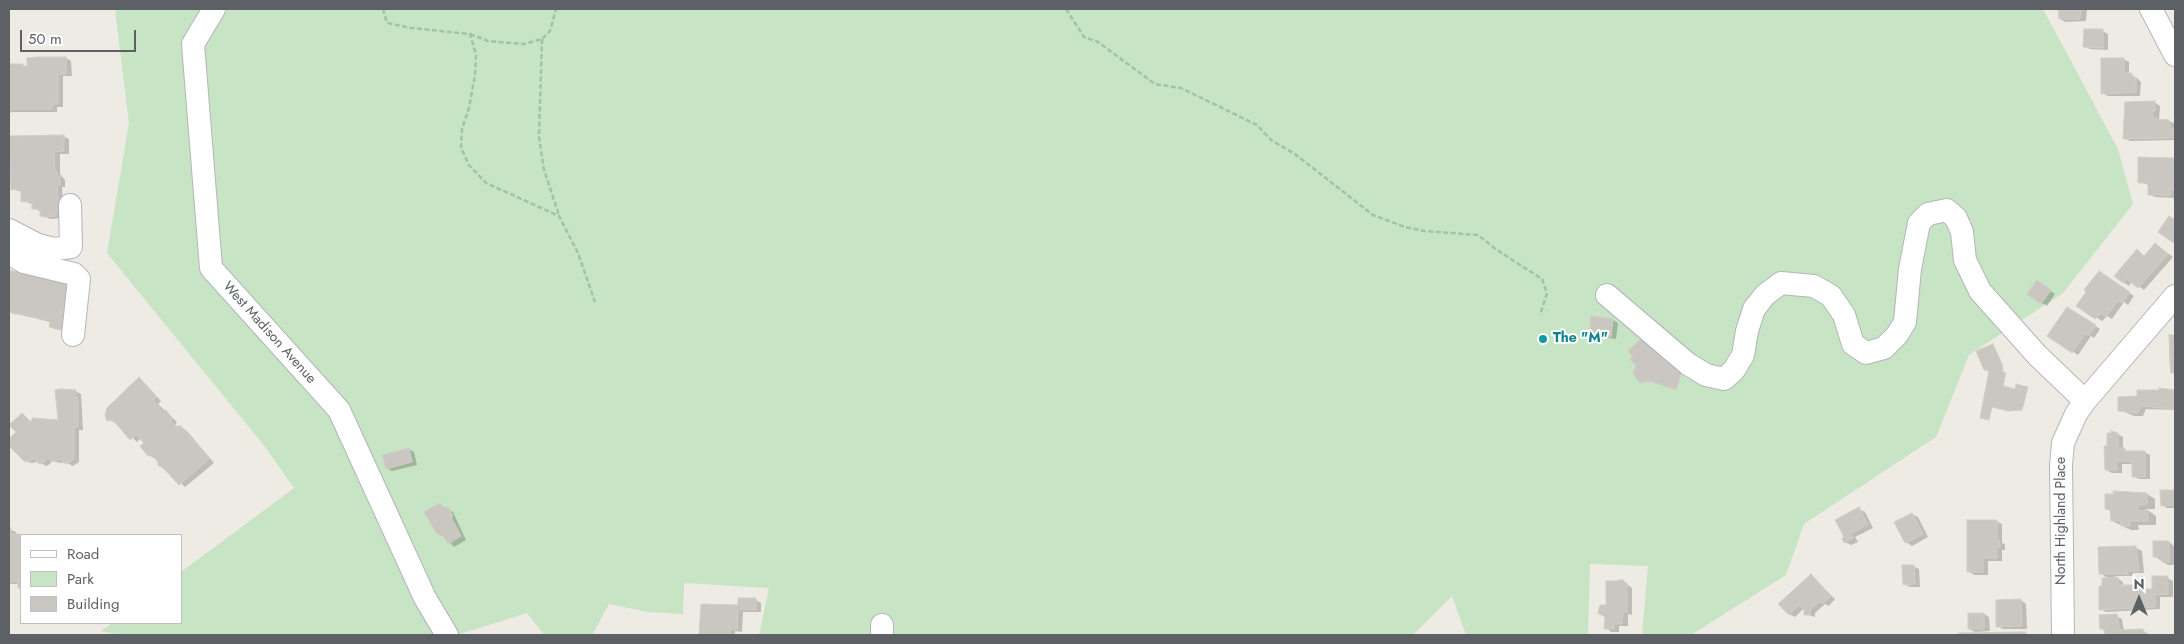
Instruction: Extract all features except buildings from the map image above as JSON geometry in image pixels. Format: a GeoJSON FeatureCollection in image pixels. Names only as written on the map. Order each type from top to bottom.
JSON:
{"type":"FeatureCollection","features":[{"type":"Feature","properties":{"kind":"street","name":"West Madison Avenue"},"geometry":{"type":"LineString","coordinates":[[214,9],[193,44],[211,268],[339,410],[426,598],[447,635]]}},
{"type":"Feature","properties":{"kind":"street"},"geometry":{"type":"LineString","coordinates":[[2151,9],[2175,55]]}},
{"type":"Feature","properties":{"kind":"street"},"geometry":{"type":"LineString","coordinates":[[70,205],[71,247],[54,249],[10,231],[9,252],[24,262],[74,274],[79,278],[73,335]]}},
{"type":"Feature","properties":{"kind":"street"},"geometry":{"type":"LineString","coordinates":[[1607,294],[1688,364],[1706,375],[1724,379],[1734,370],[1743,355],[1746,331],[1754,309],[1765,294],[1782,284],[1814,286],[1831,296],[1844,315],[1853,344],[1866,353],[1884,348],[1897,335],[1905,322],[1910,269],[1919,223],[1928,214],[1947,210],[1956,218],[1962,232],[1965,260],[1980,291],[2037,355],[2085,401]]}},
{"type":"Feature","properties":{"kind":"street","name":"North Highland Place"},"geometry":{"type":"LineString","coordinates":[[2062,635],[2062,454],[2068,430],[2085,401],[2175,296]]}},
{"type":"Feature","properties":{"kind":"path"},"geometry":{"type":"LineString","coordinates":[[383,9],[387,23],[411,28],[470,34],[488,41],[524,44],[542,39],[550,31],[556,9]]}},
{"type":"Feature","properties":{"kind":"path"},"geometry":{"type":"LineString","coordinates":[[1066,9],[1084,37],[1098,42],[1155,84],[1181,88],[1256,125],[1271,140],[1295,154],[1350,200],[1373,215],[1415,229],[1478,235],[1497,250],[1542,278],[1547,293],[1540,315]]}},
{"type":"Feature","properties":{"kind":"path"},"geometry":{"type":"LineString","coordinates":[[470,34],[476,55],[475,76],[469,108],[462,128],[461,148],[469,165],[486,184],[559,216]]}},
{"type":"Feature","properties":{"kind":"path"},"geometry":{"type":"LineString","coordinates":[[542,39],[539,137],[544,170],[559,216],[578,253],[595,302]]}},
{"type":"Feature","properties":{"kind":"green space"},"geometry":{"type":"Polygon","coordinates":[[[115,9],[2043,9],[2118,149],[2133,204],[2063,293],[1969,355],[1936,437],[1804,524],[1786,575],[1691,635],[1642,635],[1648,566],[1590,564],[1588,635],[1466,635],[1452,596],[1413,635],[759,635],[769,588],[684,583],[683,614],[648,612],[609,604],[592,635],[544,635],[527,613],[457,635],[121,635],[101,631],[111,624],[182,624],[182,571],[294,488],[266,448],[107,253],[129,123],[115,9]]]}},
{"type":"Feature","properties":{"kind":"place","name":"The \"M\""},"geometry":{"type":"Point","coordinates":[1543,339]}}]}
